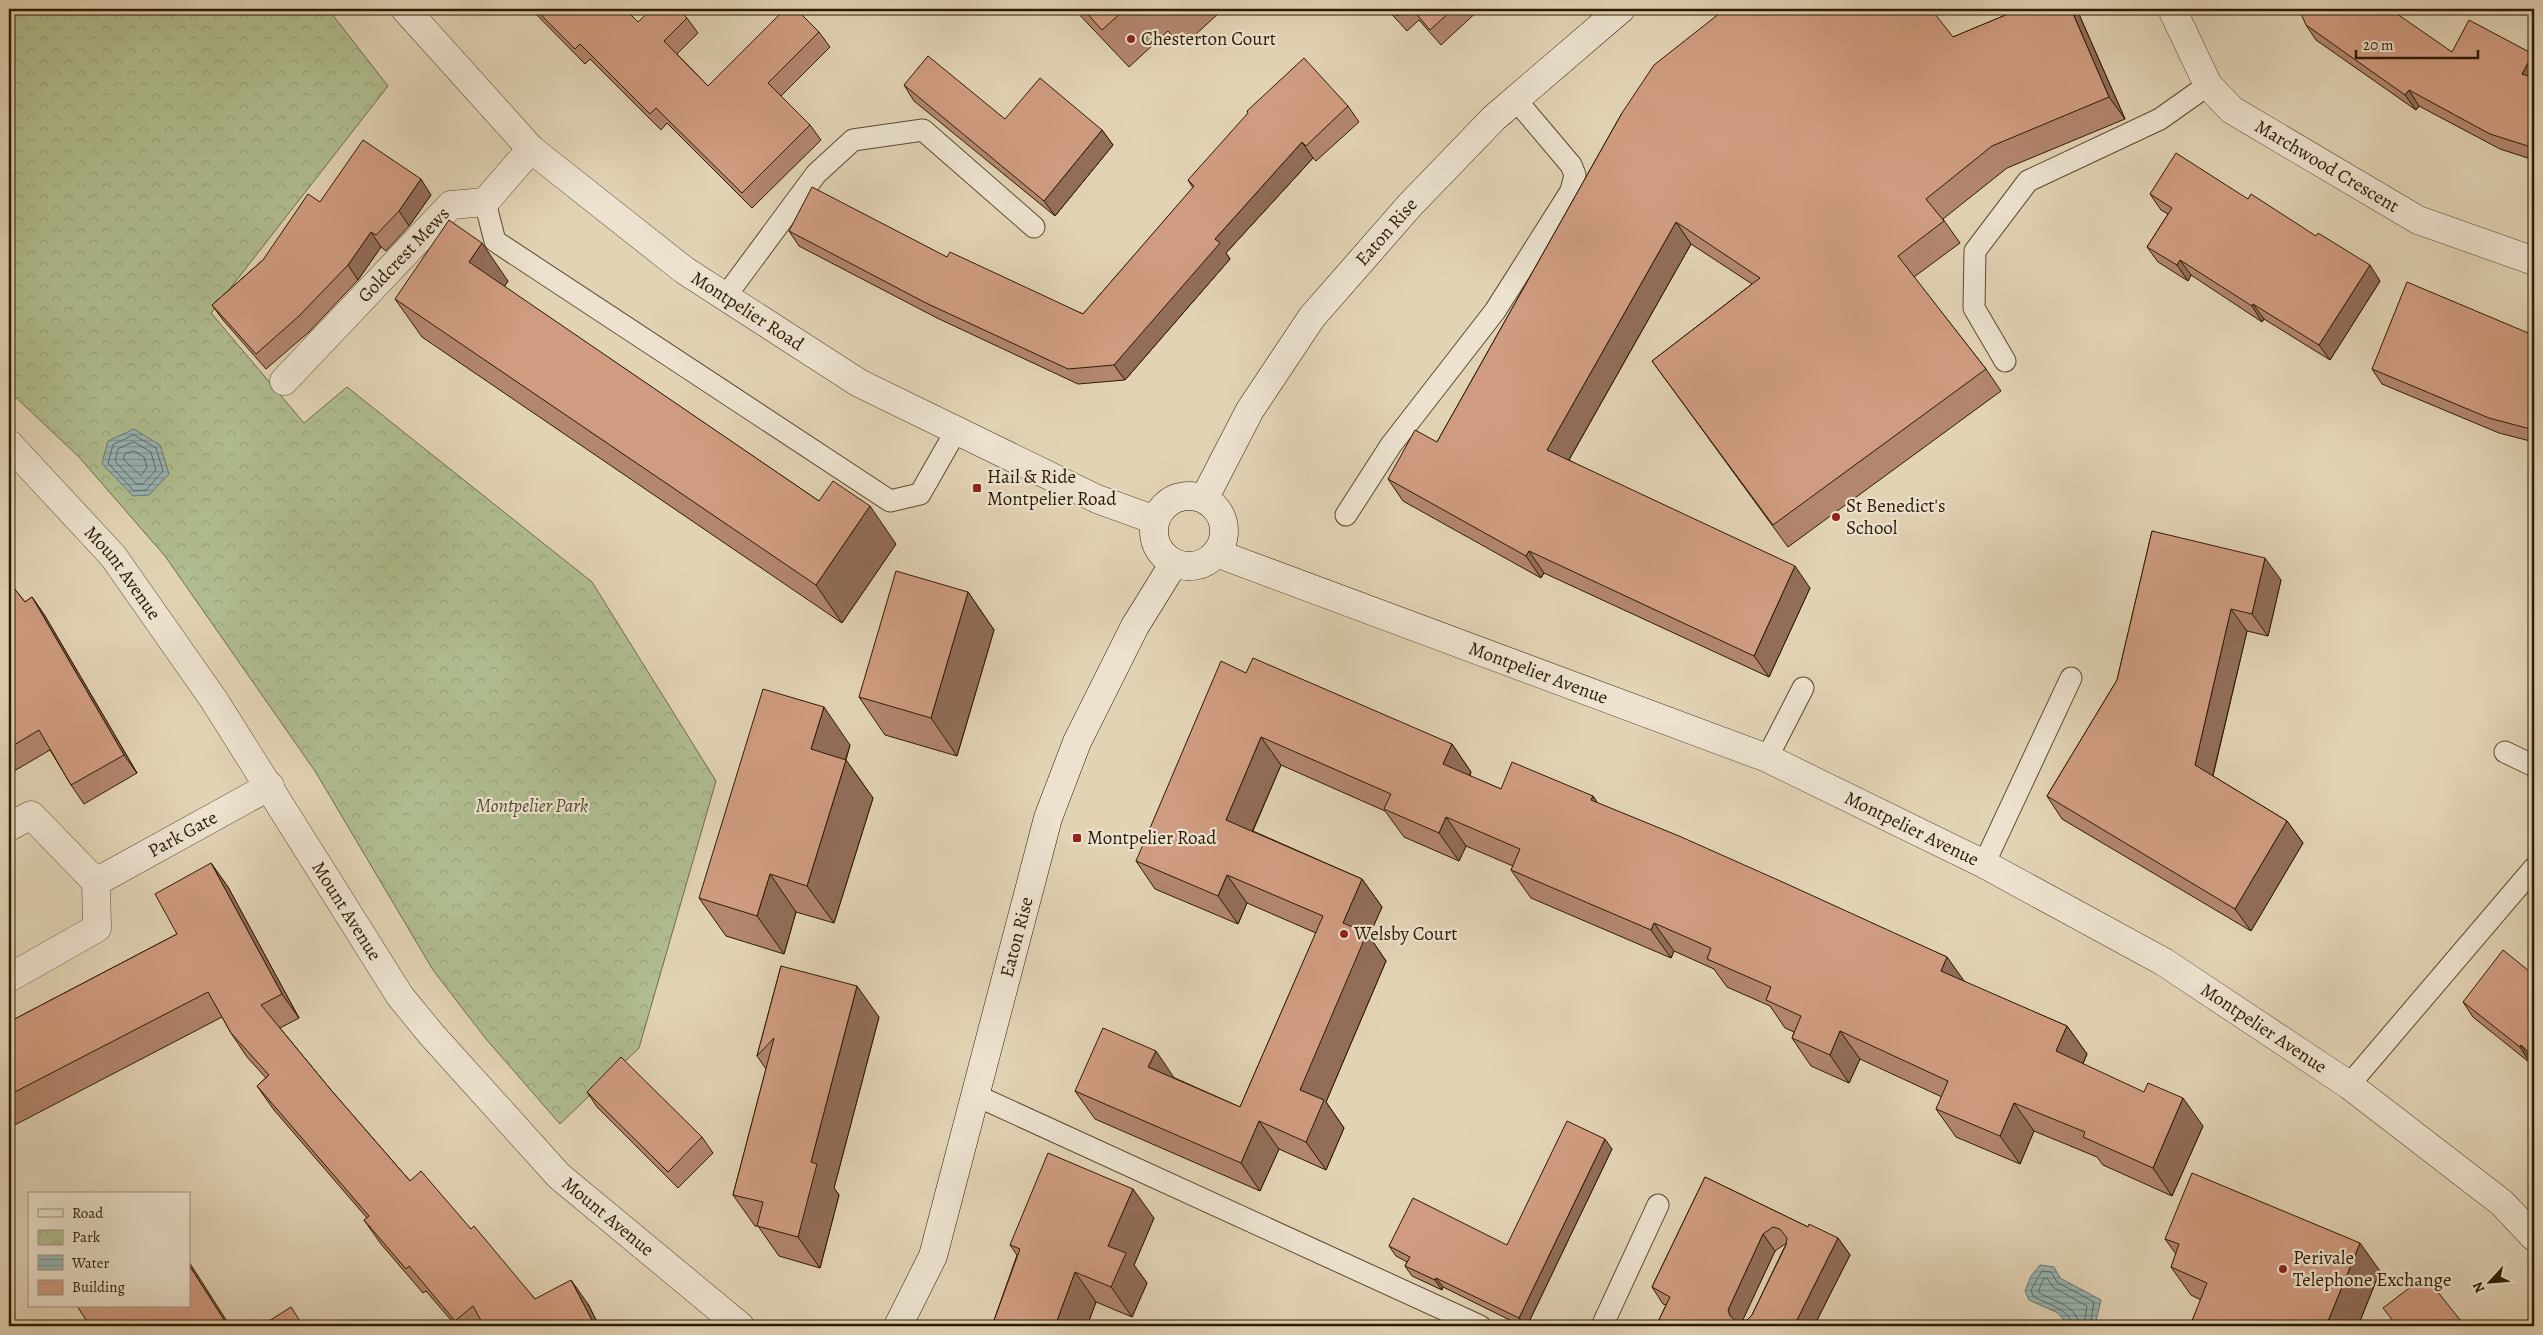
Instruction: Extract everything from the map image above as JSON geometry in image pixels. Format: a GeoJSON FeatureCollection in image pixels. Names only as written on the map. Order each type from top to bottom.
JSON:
{"type":"FeatureCollection","features":[{"type":"Feature","properties":{"kind":"street","name":"Eaton Rise"},"geometry":{"type":"LineString","coordinates":[[1204,499],[1250,410],[1312,317],[1410,205],[1494,118],[1620,9]]}},
{"type":"Feature","properties":{"kind":"street","name":"Marchwood Crescent"},"geometry":{"type":"LineString","coordinates":[[2172,9],[2208,85],[2232,110],[2418,220],[2534,261]]}},
{"type":"Feature","properties":{"kind":"street","name":"Montpelier Road"},"geometry":{"type":"LineString","coordinates":[[413,12],[531,149],[684,270],[860,383],[1097,499],[1155,520]]}},
{"type":"Feature","properties":{"kind":"street"},"geometry":{"type":"LineString","coordinates":[[485,202],[531,149]]}},
{"type":"Feature","properties":{"kind":"street","name":"Goldcrest Mews"},"geometry":{"type":"LineString","coordinates":[[284,381],[451,205],[485,202]]}},
{"type":"Feature","properties":{"kind":"street","name":"Mount Avenue"},"geometry":{"type":"LineString","coordinates":[[9,444],[113,556],[214,700],[270,786],[400,996],[431,1034],[559,1176],[740,1326]]}},
{"type":"Feature","properties":{"kind":"street"},"geometry":{"type":"LineString","coordinates":[[1191,495],[1204,499],[1214,506],[1224,525],[1224,535],[1216,553],[1205,562],[1192,566],[1174,563],[1163,555],[1154,538],[1155,520],[1166,503],[1179,496],[1191,495]]}},
{"type":"Feature","properties":{"kind":"street","name":"Montpelier Avenue"},"geometry":{"type":"LineString","coordinates":[[1216,553],[1767,758],[1984,864],[2164,962],[2349,1085],[2502,1203],[2534,1237]]}},
{"type":"Feature","properties":{"kind":"street","name":"Eaton Rise"},"geometry":{"type":"LineString","coordinates":[[898,1326],[932,1256],[1048,818],[1074,750],[1135,626],[1174,563]]}},
{"type":"Feature","properties":{"kind":"street","name":"Park Gate"},"geometry":{"type":"LineString","coordinates":[[96,882],[270,786]]}},
{"type":"Feature","properties":{"kind":"street"},"geometry":{"type":"LineString","coordinates":[[9,827],[31,815],[96,882],[98,928],[9,978]]}},
{"type":"Feature","properties":{"kind":"lane"},"geometry":{"type":"LineString","coordinates":[[2005,361],[1974,308],[1975,252],[2028,181],[2160,119],[2208,85]]}},
{"type":"Feature","properties":{"kind":"lane"},"geometry":{"type":"LineString","coordinates":[[1346,515],[1391,445],[1489,318],[1571,190],[1575,175],[1571,165],[1516,100]]}},
{"type":"Feature","properties":{"kind":"lane"},"geometry":{"type":"LineString","coordinates":[[726,297],[816,174],[853,140],[923,130],[1034,227]]}},
{"type":"Feature","properties":{"kind":"lane"},"geometry":{"type":"LineString","coordinates":[[485,202],[495,241],[890,501],[920,494],[957,429]]}},
{"type":"Feature","properties":{"kind":"lane"},"geometry":{"type":"LineString","coordinates":[[1984,864],[2071,678]]}},
{"type":"Feature","properties":{"kind":"lane"},"geometry":{"type":"LineString","coordinates":[[1767,758],[1803,688]]}},
{"type":"Feature","properties":{"kind":"lane"},"geometry":{"type":"LineString","coordinates":[[2505,752],[2534,766]]}},
{"type":"Feature","properties":{"kind":"lane"},"geometry":{"type":"LineString","coordinates":[[2349,1085],[2534,868]]}},
{"type":"Feature","properties":{"kind":"lane"},"geometry":{"type":"LineString","coordinates":[[975,1095],[1480,1326]]}},
{"type":"Feature","properties":{"kind":"lane"},"geometry":{"type":"LineString","coordinates":[[1602,1326],[1658,1205]]}},
{"type":"Feature","properties":{"kind":"green space","name":"Montpelier Park"},"geometry":{"type":"Polygon","coordinates":[[[9,9],[328,9],[388,86],[211,313],[304,423],[347,387],[592,582],[716,781],[639,1048],[560,1124],[486,1039],[433,970],[315,771],[165,556],[79,457],[9,391],[9,9]]]}},
{"type":"Feature","properties":{"kind":"water"},"geometry":{"type":"Polygon","coordinates":[[[134,429],[160,445],[169,474],[149,495],[133,496],[102,464],[108,441],[134,429]]]}},
{"type":"Feature","properties":{"kind":"water"},"geometry":{"type":"Polygon","coordinates":[[[2040,1265],[2054,1267],[2060,1278],[2101,1300],[2095,1326],[2069,1326],[2058,1313],[2029,1300],[2025,1291],[2031,1276],[2040,1265]]]}},
{"type":"Feature","properties":{"kind":"building"},"geometry":{"type":"Polygon","coordinates":[[[535,9],[625,9],[638,22],[652,9],[678,9],[687,18],[664,41],[708,86],[785,9],[796,9],[819,32],[768,83],[810,125],[742,193],[656,108],[650,114],[580,44],[575,49],[535,9]]]}},
{"type":"Feature","properties":{"kind":"building"},"geometry":{"type":"Polygon","coordinates":[[[1083,9],[1125,9],[1102,30],[1083,9]]]}},
{"type":"Feature","properties":{"kind":"building"},"geometry":{"type":"Polygon","coordinates":[[[1391,9],[1404,9],[1397,16],[1391,9]]]}},
{"type":"Feature","properties":{"kind":"building"},"geometry":{"type":"Polygon","coordinates":[[[1412,9],[1453,9],[1430,30],[1412,9]]]}},
{"type":"Feature","properties":{"kind":"building"},"geometry":{"type":"Polygon","coordinates":[[[1725,9],[1931,9],[1953,37],[2020,9],[2071,9],[2109,97],[1992,146],[1926,199],[1944,221],[1898,256],[1986,369],[1773,525],[1652,361],[1760,278],[1676,222],[1547,450],[1795,566],[1754,656],[1529,551],[1526,556],[1388,479],[1415,430],[1437,442],[1622,113],[1654,65],[1725,9]]]}},
{"type":"Feature","properties":{"kind":"building"},"geometry":{"type":"Polygon","coordinates":[[[2299,9],[2390,9],[2452,52],[2469,20],[2533,54],[2522,74],[2534,78],[2534,148],[2490,134],[2409,90],[2405,95],[2306,25],[2299,9]]]}},
{"type":"Feature","properties":{"kind":"building"},"geometry":{"type":"Polygon","coordinates":[[[928,56],[1005,119],[1040,78],[1102,130],[1044,201],[904,85],[928,56]]]}},
{"type":"Feature","properties":{"kind":"building"},"geometry":{"type":"Polygon","coordinates":[[[1304,58],[1348,106],[1306,146],[1302,142],[1215,239],[1220,243],[1114,365],[1068,369],[926,303],[789,231],[812,187],[947,257],[950,252],[1083,314],[1194,186],[1188,180],[1248,113],[1247,111],[1304,58]]]}},
{"type":"Feature","properties":{"kind":"building"},"geometry":{"type":"Polygon","coordinates":[[[363,140],[421,179],[399,211],[376,235],[371,232],[348,265],[299,316],[256,354],[212,305],[263,260],[308,194],[320,202],[363,140]]]}},
{"type":"Feature","properties":{"kind":"building"},"geometry":{"type":"Polygon","coordinates":[[[2176,153],[2248,199],[2251,194],[2316,236],[2318,233],[2370,265],[2319,345],[2253,304],[2252,306],[2180,260],[2177,265],[2147,247],[2172,208],[2150,194],[2176,153]]]}},
{"type":"Feature","properties":{"kind":"building"},"geometry":{"type":"Polygon","coordinates":[[[449,220],[482,243],[469,262],[819,501],[833,481],[870,506],[816,585],[395,299],[449,220]]]}},
{"type":"Feature","properties":{"kind":"building"},"geometry":{"type":"Polygon","coordinates":[[[2407,282],[2533,335],[2534,331],[2534,430],[2489,418],[2372,369],[2407,282]]]}},
{"type":"Feature","properties":{"kind":"building"},"geometry":{"type":"Polygon","coordinates":[[[2152,531],[2265,558],[2252,614],[2231,609],[2195,765],[2287,821],[2235,909],[2047,796],[2117,680],[2152,531]]]}},
{"type":"Feature","properties":{"kind":"building"},"geometry":{"type":"Polygon","coordinates":[[[896,571],[968,592],[931,718],[859,697],[896,571]]]}},
{"type":"Feature","properties":{"kind":"building"},"geometry":{"type":"Polygon","coordinates":[[[9,582],[25,602],[32,597],[124,755],[71,785],[39,730],[9,748],[9,582]]]}},
{"type":"Feature","properties":{"kind":"building"},"geometry":{"type":"Polygon","coordinates":[[[1253,658],[1452,744],[1443,764],[1501,789],[1512,762],[1593,796],[1591,800],[1679,836],[1947,957],[1941,971],[2067,1026],[2056,1051],[2144,1092],[2148,1083],[2183,1098],[2153,1168],[2083,1137],[2085,1132],[2014,1103],[2000,1136],[1936,1109],[1948,1081],[1840,1031],[1830,1055],[1792,1038],[1801,1016],[1766,1000],[1771,987],[1707,959],[1711,948],[1654,923],[1651,930],[1511,870],[1520,849],[1446,817],[1439,833],[1384,809],[1391,794],[1261,737],[1226,820],[1362,879],[1343,923],[1367,933],[1300,1090],[1324,1100],[1306,1142],[1259,1121],[1241,1163],[1075,1091],[1103,1028],[1156,1051],[1148,1067],[1240,1107],[1323,916],[1227,875],[1218,896],[1136,861],[1221,661],[1246,673],[1253,658]]]}},
{"type":"Feature","properties":{"kind":"building"},"geometry":{"type":"Polygon","coordinates":[[[763,689],[824,707],[811,749],[846,760],[807,886],[770,874],[757,916],[699,898],[763,689]]]}},
{"type":"Feature","properties":{"kind":"building"},"geometry":{"type":"Polygon","coordinates":[[[211,863],[282,994],[261,1005],[331,1090],[410,1181],[421,1171],[471,1229],[474,1226],[535,1299],[571,1280],[595,1326],[484,1326],[473,1306],[455,1321],[409,1266],[406,1269],[364,1220],[369,1216],[257,1086],[269,1075],[231,1033],[208,992],[9,1095],[9,1022],[177,934],[155,894],[211,863]]]}},
{"type":"Feature","properties":{"kind":"building"},"geometry":{"type":"Polygon","coordinates":[[[2503,950],[2534,975],[2534,1057],[2521,1045],[2520,1047],[2463,1002],[2503,950]]]}},
{"type":"Feature","properties":{"kind":"building"},"geometry":{"type":"Polygon","coordinates":[[[781,966],[857,986],[811,1162],[817,1164],[798,1237],[757,1226],[763,1202],[733,1195],[774,1038],[757,1056],[781,966]]]}},
{"type":"Feature","properties":{"kind":"building"},"geometry":{"type":"Polygon","coordinates":[[[621,1057],[702,1137],[668,1172],[587,1092],[621,1057]]]}},
{"type":"Feature","properties":{"kind":"building"},"geometry":{"type":"Polygon","coordinates":[[[1567,1121],[1605,1139],[1519,1318],[1436,1278],[1435,1280],[1405,1266],[1410,1257],[1389,1246],[1413,1198],[1507,1245],[1567,1121]]]}},
{"type":"Feature","properties":{"kind":"building"},"geometry":{"type":"Polygon","coordinates":[[[1048,1153],[1133,1189],[1108,1246],[1126,1253],[1111,1287],[1075,1272],[1055,1326],[992,1326],[1020,1249],[1010,1245],[1048,1153]]]}},
{"type":"Feature","properties":{"kind":"building","name":"Perivale Telephone Exchange"},"geometry":{"type":"Polygon","coordinates":[[[2192,1173],[2360,1243],[2326,1326],[2190,1326],[2207,1283],[2171,1267],[2179,1244],[2165,1239],[2192,1173]]]}},
{"type":"Feature","properties":{"kind":"building"},"geometry":{"type":"Polygon","coordinates":[[[1705,1177],[1808,1227],[1809,1224],[1838,1238],[1794,1326],[1656,1326],[1670,1297],[1652,1287],[1705,1177]],[[1773,1227],[1763,1234],[1728,1310],[1730,1316],[1736,1321],[1747,1320],[1752,1315],[1786,1245],[1787,1238],[1780,1229],[1773,1227]]]}},
{"type":"Feature","properties":{"kind":"building"},"geometry":{"type":"Polygon","coordinates":[[[190,1267],[228,1326],[90,1326],[78,1308],[190,1308],[190,1267]]]}},
{"type":"Feature","properties":{"kind":"building"},"geometry":{"type":"Polygon","coordinates":[[[2425,1276],[2465,1326],[2397,1326],[2383,1308],[2425,1276]]]}},
{"type":"Feature","properties":{"kind":"building"},"geometry":{"type":"Polygon","coordinates":[[[291,1307],[303,1326],[261,1326],[291,1307]]]}},
{"type":"Feature","properties":{"kind":"building"},"geometry":{"type":"Polygon","coordinates":[[[614,1322],[616,1326],[605,1326],[614,1322]]]}},
{"type":"Feature","properties":{"kind":"place","name":"Chesterton Court"},"geometry":{"type":"Point","coordinates":[1131,39]}},
{"type":"Feature","properties":{"kind":"place","name":"Hail & Ride Montpelier Road"},"geometry":{"type":"Point","coordinates":[977,488]}},
{"type":"Feature","properties":{"kind":"place","name":"St Benedict's School"},"geometry":{"type":"Point","coordinates":[1836,517]}},
{"type":"Feature","properties":{"kind":"place","name":"Montpelier Road"},"geometry":{"type":"Point","coordinates":[1077,838]}},
{"type":"Feature","properties":{"kind":"place","name":"Welsby Court"},"geometry":{"type":"Point","coordinates":[1344,934]}},
{"type":"Feature","properties":{"kind":"place","name":"Perivale Telephone Exchange"},"geometry":{"type":"Point","coordinates":[2283,1269]}}]}
